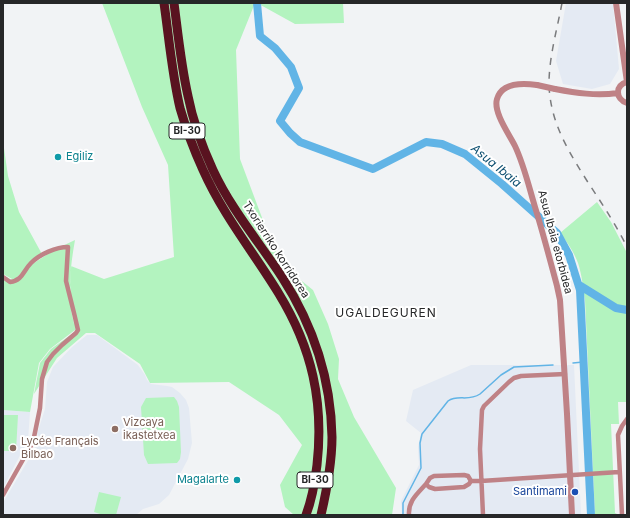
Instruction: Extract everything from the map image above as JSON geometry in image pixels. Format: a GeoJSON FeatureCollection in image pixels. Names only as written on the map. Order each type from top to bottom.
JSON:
{"type":"FeatureCollection","features":[{"type":"Feature","properties":{"kind":"highway","name":"Txorierriko korridorea"},"geometry":{"type":"LineString","coordinates":[[164,3],[178,96],[186,128],[195,153],[203,172],[222,207],[275,286],[286,306],[303,341],[310,363],[318,401],[320,435],[316,475],[312,496],[306,515]]}},
{"type":"Feature","properties":{"kind":"highway","name":"Txorierriko korridorea"},"geometry":{"type":"LineString","coordinates":[[174,3],[187,95],[205,151],[229,199],[282,276],[294,297],[310,330],[320,360],[328,391],[332,437],[328,484],[321,515]]}},
{"type":"Feature","properties":{"kind":"street"},"geometry":{"type":"LineString","coordinates":[[616,3],[627,82],[621,84],[618,93],[620,99],[627,103]]}},
{"type":"Feature","properties":{"kind":"street","name":"Asua Ibaia etorbidea"},"geometry":{"type":"LineString","coordinates":[[572,515],[565,374],[558,288],[521,160],[499,115],[496,103],[498,95],[506,88],[513,85],[537,84],[575,93],[588,94],[618,93]]}},
{"type":"Feature","properties":{"kind":"street"},"geometry":{"type":"LineString","coordinates":[[3,277],[10,282],[16,281],[22,276],[30,263],[49,252],[68,247],[66,281],[78,330],[76,334],[62,345],[47,362],[42,379],[40,408],[33,442],[3,495]]}},
{"type":"Feature","properties":{"kind":"street"},"geometry":{"type":"LineString","coordinates":[[483,515],[480,449],[482,410],[484,406],[514,378],[521,376],[565,374]]}},
{"type":"Feature","properties":{"kind":"street"},"geometry":{"type":"LineString","coordinates":[[622,515],[618,435],[627,419]]}},
{"type":"Feature","properties":{"kind":"street"},"geometry":{"type":"LineString","coordinates":[[426,484],[434,489],[464,487],[471,481],[619,472]]}},
{"type":"Feature","properties":{"kind":"street"},"geometry":{"type":"LineString","coordinates":[[409,515],[412,500],[430,478],[434,476],[466,475],[471,481]]}},
{"type":"Feature","properties":{"kind":"shaded area"},"geometry":{"type":"Polygon","coordinates":[[[566,3],[613,3],[619,69],[610,84],[592,89],[563,84],[556,61],[566,3]]]}},
{"type":"Feature","properties":{"kind":"shaded area","name":"Vizcaya ikastetxea"},"geometry":{"type":"Polygon","coordinates":[[[87,335],[97,335],[138,365],[151,384],[172,387],[186,400],[189,408],[192,443],[188,459],[169,495],[159,504],[143,509],[136,515],[4,515],[3,503],[33,452],[40,437],[37,434],[45,409],[47,382],[53,367],[72,347],[87,335]]]}},
{"type":"Feature","properties":{"kind":"shaded area"},"geometry":{"type":"Polygon","coordinates":[[[471,365],[574,365],[581,515],[402,515],[401,501],[419,465],[418,447],[421,433],[406,421],[413,390],[471,365]]]}},
{"type":"Feature","properties":{"kind":"shaded area","name":"Lycée Français Bilbao"},"geometry":{"type":"Polygon","coordinates":[[[3,410],[30,412],[28,440],[3,488],[3,410]]]}},
{"type":"Feature","properties":{"kind":"green space"},"geometry":{"type":"Polygon","coordinates":[[[102,3],[255,3],[236,50],[240,159],[267,231],[282,265],[313,290],[328,324],[339,359],[338,379],[354,417],[396,488],[392,515],[294,515],[285,507],[280,485],[302,445],[279,415],[229,382],[150,383],[140,364],[95,333],[86,333],[57,358],[34,394],[40,363],[51,349],[76,331],[75,330],[50,349],[39,363],[30,412],[3,410],[3,275],[14,281],[31,265],[54,250],[75,240],[71,266],[104,279],[174,257],[168,165],[142,107],[102,3]],[[70,285],[70,303],[74,324],[70,285]]]}},
{"type":"Feature","properties":{"kind":"green space"},"geometry":{"type":"Polygon","coordinates":[[[257,3],[343,3],[344,23],[295,24],[257,3]]]}},
{"type":"Feature","properties":{"kind":"green space"},"geometry":{"type":"Polygon","coordinates":[[[3,141],[8,176],[19,212],[43,256],[30,265],[14,280],[3,274],[3,141]]]}},
{"type":"Feature","properties":{"kind":"green space"},"geometry":{"type":"Polygon","coordinates":[[[597,202],[611,222],[627,253],[627,402],[618,402],[619,424],[611,424],[615,513],[619,515],[595,515],[585,300],[578,263],[570,247],[560,233],[597,202]]]}},
{"type":"Feature","properties":{"kind":"green space"},"geometry":{"type":"Polygon","coordinates":[[[174,397],[179,407],[180,459],[177,463],[148,464],[144,455],[141,407],[146,398],[174,397]]]}},
{"type":"Feature","properties":{"kind":"green space"},"geometry":{"type":"Polygon","coordinates":[[[3,415],[18,415],[16,451],[3,451],[3,415]]]}},
{"type":"Feature","properties":{"kind":"green space"},"geometry":{"type":"Polygon","coordinates":[[[99,492],[121,497],[116,515],[103,515],[94,512],[99,492]]]}},
{"type":"Feature","properties":{"kind":"waterway","name":"Asua Ibaia"},"geometry":{"type":"LineString","coordinates":[[257,3],[260,36],[275,48],[291,67],[299,88],[280,121],[300,142],[373,169],[426,142],[442,144],[465,154],[502,184],[557,233],[569,255],[580,290],[591,515]]}},
{"type":"Feature","properties":{"kind":"waterway"},"geometry":{"type":"LineString","coordinates":[[579,285],[616,308],[627,310]]}},
{"type":"Feature","properties":{"kind":"waterway"},"geometry":{"type":"LineString","coordinates":[[573,363],[583,362]]}},
{"type":"Feature","properties":{"kind":"waterway"},"geometry":{"type":"LineString","coordinates":[[403,515],[403,503],[421,468],[420,443],[422,434],[448,401],[456,398],[467,398],[480,394],[501,375],[514,367],[553,365]]}},
{"type":"Feature","properties":{"kind":"railway"},"geometry":{"type":"LineString","coordinates":[[562,3],[549,74],[550,98],[553,112],[568,149],[614,223],[627,247]]}},
{"type":"Feature","properties":{"kind":"place","name":"Egiliz"},"geometry":{"type":"Point","coordinates":[58,157]}},
{"type":"Feature","properties":{"kind":"place","name":"Vizcaya ikastetxea"},"geometry":{"type":"Point","coordinates":[115,429]}},
{"type":"Feature","properties":{"kind":"place","name":"Lycée Français Bilbao"},"geometry":{"type":"Point","coordinates":[13,448]}},
{"type":"Feature","properties":{"kind":"place","name":"Magalarte"},"geometry":{"type":"Point","coordinates":[237,480]}},
{"type":"Feature","properties":{"kind":"place","name":"Santimami"},"geometry":{"type":"Point","coordinates":[575,492]}},
{"type":"Feature","properties":{"kind":"district","name":"UGALDEGUREN"},"geometry":{"type":"Point","coordinates":[386,313]}}]}
